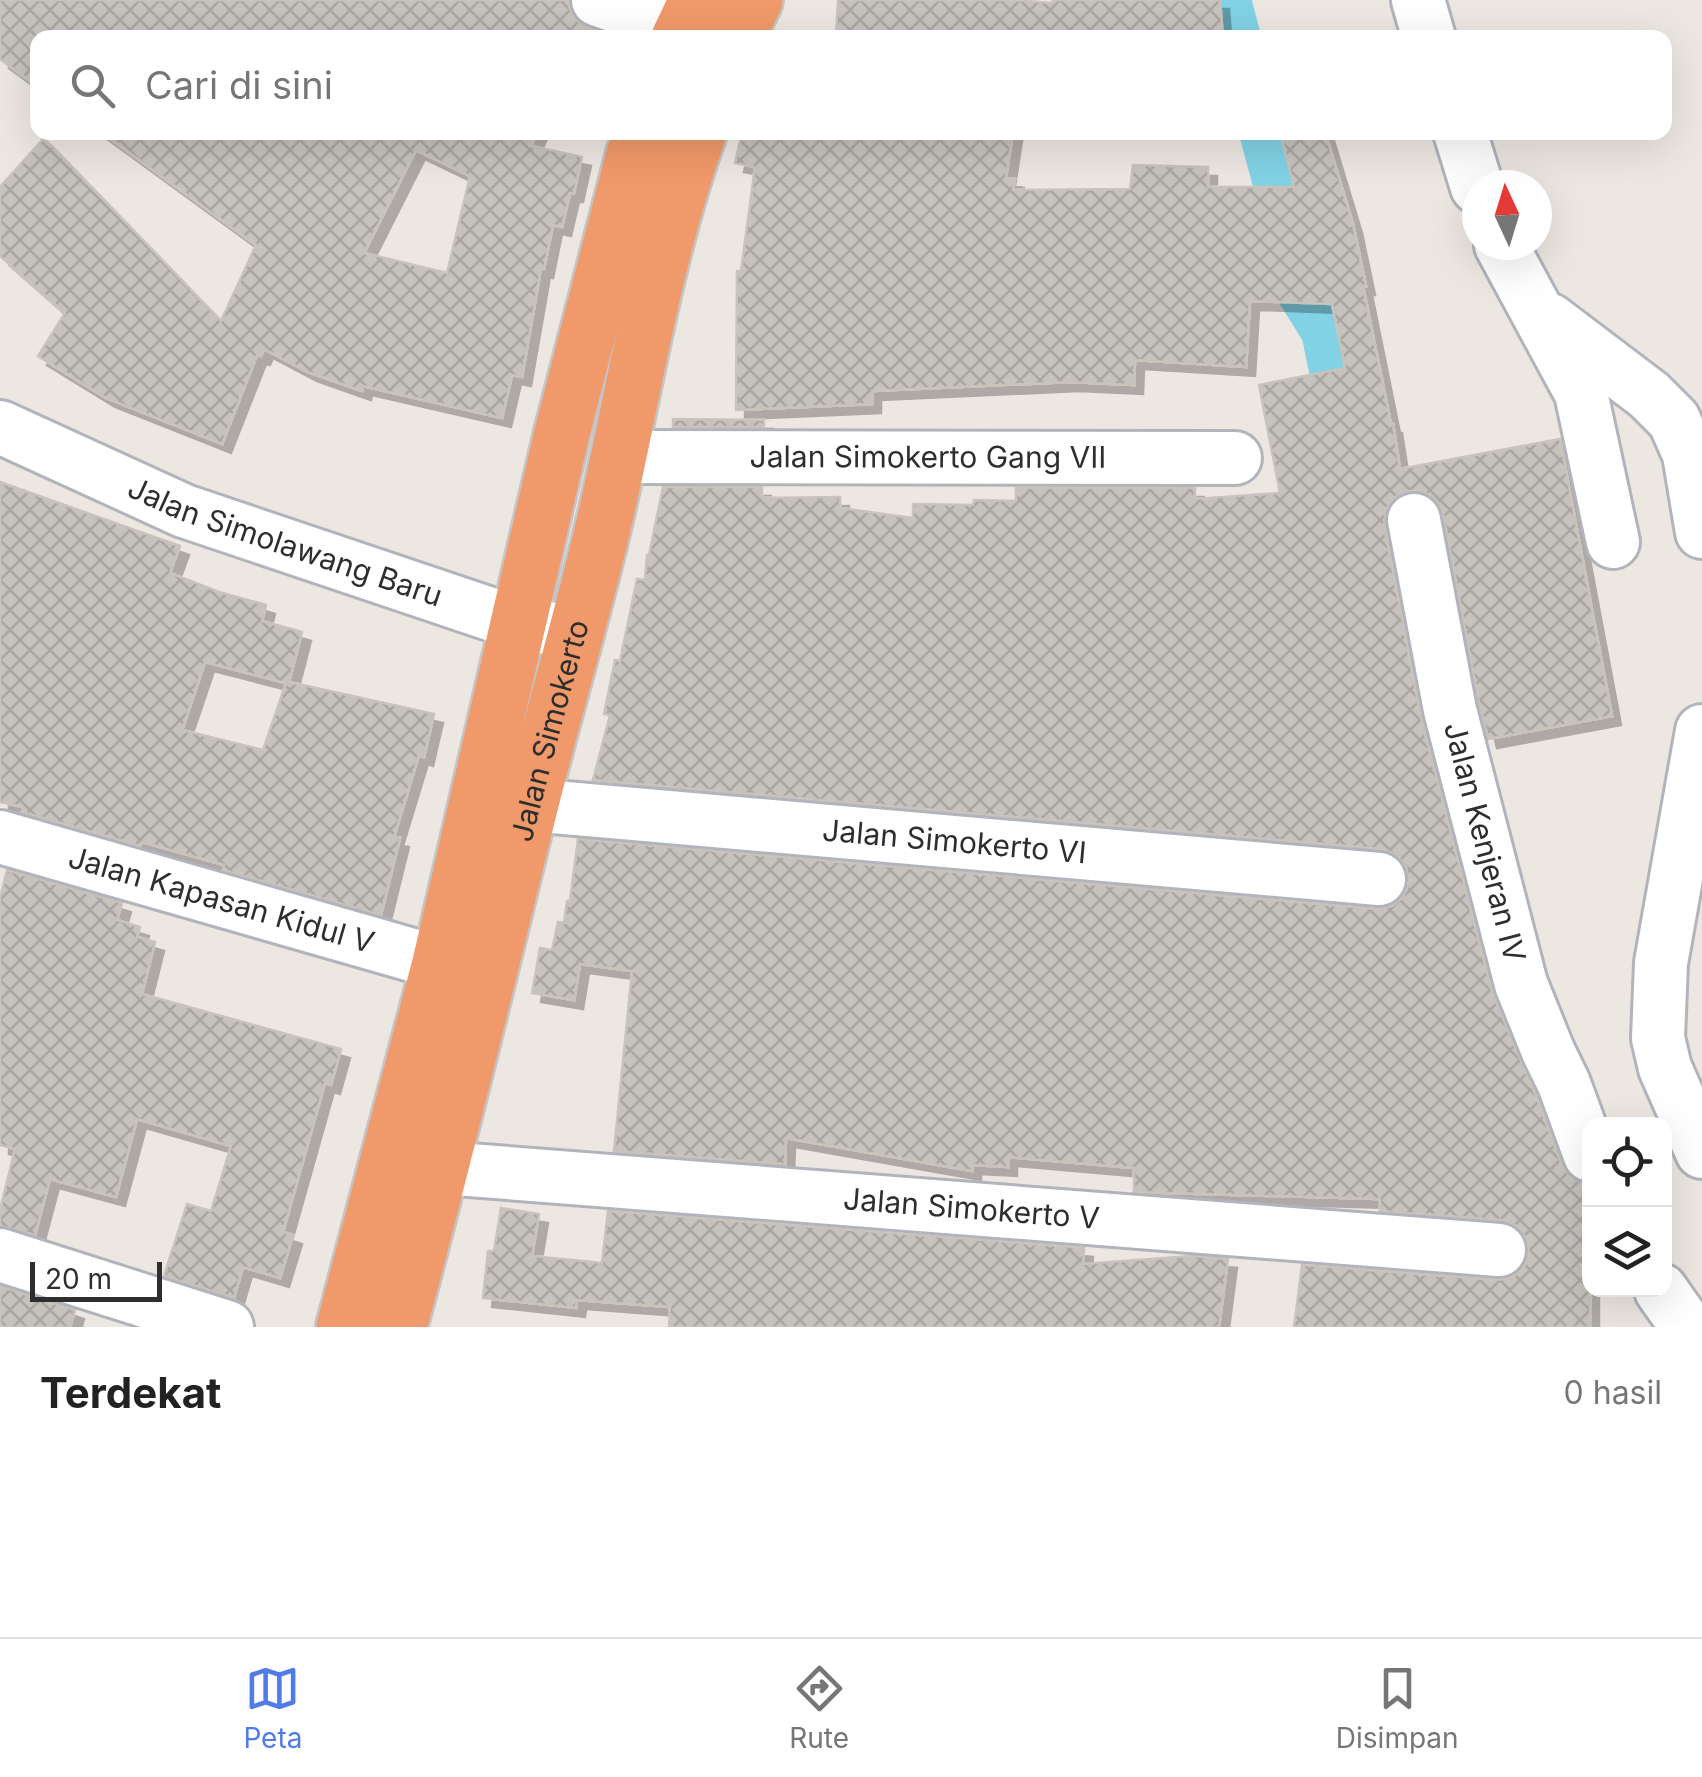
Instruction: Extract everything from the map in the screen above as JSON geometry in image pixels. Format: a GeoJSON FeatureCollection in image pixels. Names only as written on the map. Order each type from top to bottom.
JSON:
{"type":"FeatureCollection","features":[{"type":"Feature","properties":{"kind":"highway"},"geometry":{"type":"LineString","coordinates":[[740,30],[756,0]]}},
{"type":"Feature","properties":{"kind":"highway","name":"Jalan Simokerto"},"geometry":{"type":"LineString","coordinates":[[344,1327],[440,963],[562,433],[640,140]]}},
{"type":"Feature","properties":{"kind":"highway","name":"Jalan Simokerto"},"geometry":{"type":"LineString","coordinates":[[399,1327],[578,632],[620,457],[639,356],[696,140]]}},
{"type":"Feature","properties":{"kind":"street"},"geometry":{"type":"LineString","coordinates":[[598,0],[686,22]]}},
{"type":"Feature","properties":{"kind":"street"},"geometry":{"type":"LineString","coordinates":[[1418,0],[1427,30]]}},
{"type":"Feature","properties":{"kind":"street"},"geometry":{"type":"LineString","coordinates":[[1462,140],[1472,170]]}},
{"type":"Feature","properties":{"kind":"street"},"geometry":{"type":"LineString","coordinates":[[1508,260],[1581,394],[1614,542]]}},
{"type":"Feature","properties":{"kind":"street"},"geometry":{"type":"LineString","coordinates":[[1532,307],[1649,395],[1674,420],[1689,454],[1702,532]]}},
{"type":"Feature","properties":{"kind":"street","name":"Jalan Simolawang Baru"},"geometry":{"type":"LineString","coordinates":[[0,426],[184,511],[517,623],[578,632]]}},
{"type":"Feature","properties":{"kind":"street","name":"Jalan Simokerto Gang VII"},"geometry":{"type":"LineString","coordinates":[[620,457],[1236,458]]}},
{"type":"Feature","properties":{"kind":"street","name":"Jalan Kenjeran IV"},"geometry":{"type":"LineString","coordinates":[[1414,520],[1450,710],[1522,984],[1582,1133]]}},
{"type":"Feature","properties":{"kind":"street"},"geometry":{"type":"LineString","coordinates":[[1702,730],[1660,963],[1658,1038],[1665,1068],[1702,1152]]}},
{"type":"Feature","properties":{"kind":"street","name":"Jalan Simokerto VI"},"geometry":{"type":"LineString","coordinates":[[531,805],[1379,879]]}},
{"type":"Feature","properties":{"kind":"street","name":"Jalan Kapasan Kidul V"},"geometry":{"type":"LineString","coordinates":[[0,837],[440,963]]}},
{"type":"Feature","properties":{"kind":"street","name":"Jalan Simokerto V"},"geometry":{"type":"LineString","coordinates":[[442,1168],[1499,1250]]}},
{"type":"Feature","properties":{"kind":"street"},"geometry":{"type":"LineString","coordinates":[[0,1254],[227,1327]]}},
{"type":"Feature","properties":{"kind":"street"},"geometry":{"type":"LineString","coordinates":[[1667,1297],[1686,1327]]}},
{"type":"Feature","properties":{"kind":"building"},"geometry":{"type":"Polygon","coordinates":[[[0,0],[569,0],[576,20],[593,30],[30,30],[30,81],[0,59],[0,0]]]}},
{"type":"Feature","properties":{"kind":"building"},"geometry":{"type":"Polygon","coordinates":[[[838,0],[1220,0],[1222,30],[836,30],[838,0]]]}},
{"type":"Feature","properties":{"kind":"building"},"geometry":{"type":"Polygon","coordinates":[[[46,140],[221,321],[256,245],[112,140],[534,140],[531,146],[582,157],[562,227],[553,225],[544,269],[541,268],[522,377],[512,375],[502,418],[363,386],[362,391],[308,372],[264,349],[261,356],[257,355],[222,444],[106,398],[38,356],[65,313],[0,256],[0,187],[46,140]],[[416,150],[364,253],[447,273],[470,176],[416,150]]]}},
{"type":"Feature","properties":{"kind":"building"},"geometry":{"type":"Polygon","coordinates":[[[740,140],[1012,140],[1006,177],[1015,179],[1013,190],[1130,189],[1133,165],[1208,167],[1208,187],[1294,187],[1282,140],[1327,140],[1353,224],[1400,469],[1560,439],[1612,716],[1488,739],[1443,514],[1437,501],[1423,491],[1407,491],[1395,497],[1386,509],[1384,525],[1421,718],[1492,992],[1562,1165],[1572,1179],[1582,1182],[1582,1297],[1590,1297],[1590,1327],[1294,1327],[1302,1265],[1497,1280],[1513,1277],[1524,1266],[1529,1253],[1526,1238],[1517,1226],[1501,1220],[1380,1211],[1380,1199],[1134,1192],[1134,1168],[1008,1157],[1008,1167],[972,1165],[972,1171],[786,1138],[785,1164],[614,1151],[632,971],[580,964],[574,1000],[532,993],[540,948],[552,950],[558,922],[564,923],[578,839],[1376,909],[1392,906],[1403,897],[1409,883],[1406,866],[1395,854],[1382,849],[593,780],[610,715],[604,714],[615,660],[620,661],[637,579],[645,580],[663,487],[762,487],[762,498],[840,497],[840,508],[913,518],[913,504],[1016,501],[1016,488],[1195,488],[1195,499],[1280,493],[1259,385],[1345,368],[1332,304],[1250,301],[1246,367],[1135,360],[1134,385],[1070,382],[872,391],[872,404],[736,410],[737,271],[741,271],[755,167],[735,163],[740,140]]]}},
{"type":"Feature","properties":{"kind":"building"},"geometry":{"type":"Polygon","coordinates":[[[673,419],[764,420],[764,427],[673,427],[673,419]]]}},
{"type":"Feature","properties":{"kind":"building"},"geometry":{"type":"Polygon","coordinates":[[[0,482],[180,546],[170,573],[266,605],[262,621],[302,632],[289,682],[434,714],[424,757],[419,755],[394,837],[400,838],[381,915],[223,870],[224,865],[22,812],[23,807],[0,802],[0,482]],[[205,662],[182,730],[263,750],[286,683],[205,662]]]}},
{"type":"Feature","properties":{"kind":"building"},"geometry":{"type":"Polygon","coordinates":[[[7,870],[122,903],[117,920],[140,927],[137,937],[155,942],[142,994],[341,1049],[331,1085],[325,1083],[283,1232],[293,1235],[280,1278],[243,1267],[234,1298],[164,1276],[187,1204],[211,1211],[231,1146],[137,1119],[116,1197],[50,1179],[35,1235],[0,1226],[0,1210],[15,1149],[0,1145],[0,899],[7,870]]]}},
{"type":"Feature","properties":{"kind":"building"},"geometry":{"type":"Polygon","coordinates":[[[501,1208],[539,1214],[532,1256],[602,1263],[608,1211],[1084,1248],[1083,1264],[1192,1256],[1228,1259],[1219,1327],[669,1327],[670,1307],[577,1300],[576,1308],[483,1298],[488,1251],[494,1251],[501,1208]]]}},
{"type":"Feature","properties":{"kind":"building"},"geometry":{"type":"Polygon","coordinates":[[[0,1286],[75,1310],[70,1327],[0,1327],[0,1286]]]}},
{"type":"Feature","properties":{"kind":"waterway"},"geometry":{"type":"LineString","coordinates":[[1227,0],[1235,30]]}},
{"type":"Feature","properties":{"kind":"waterway"},"geometry":{"type":"LineString","coordinates":[[1265,140],[1300,291],[1325,331],[1346,434]]}}]}
